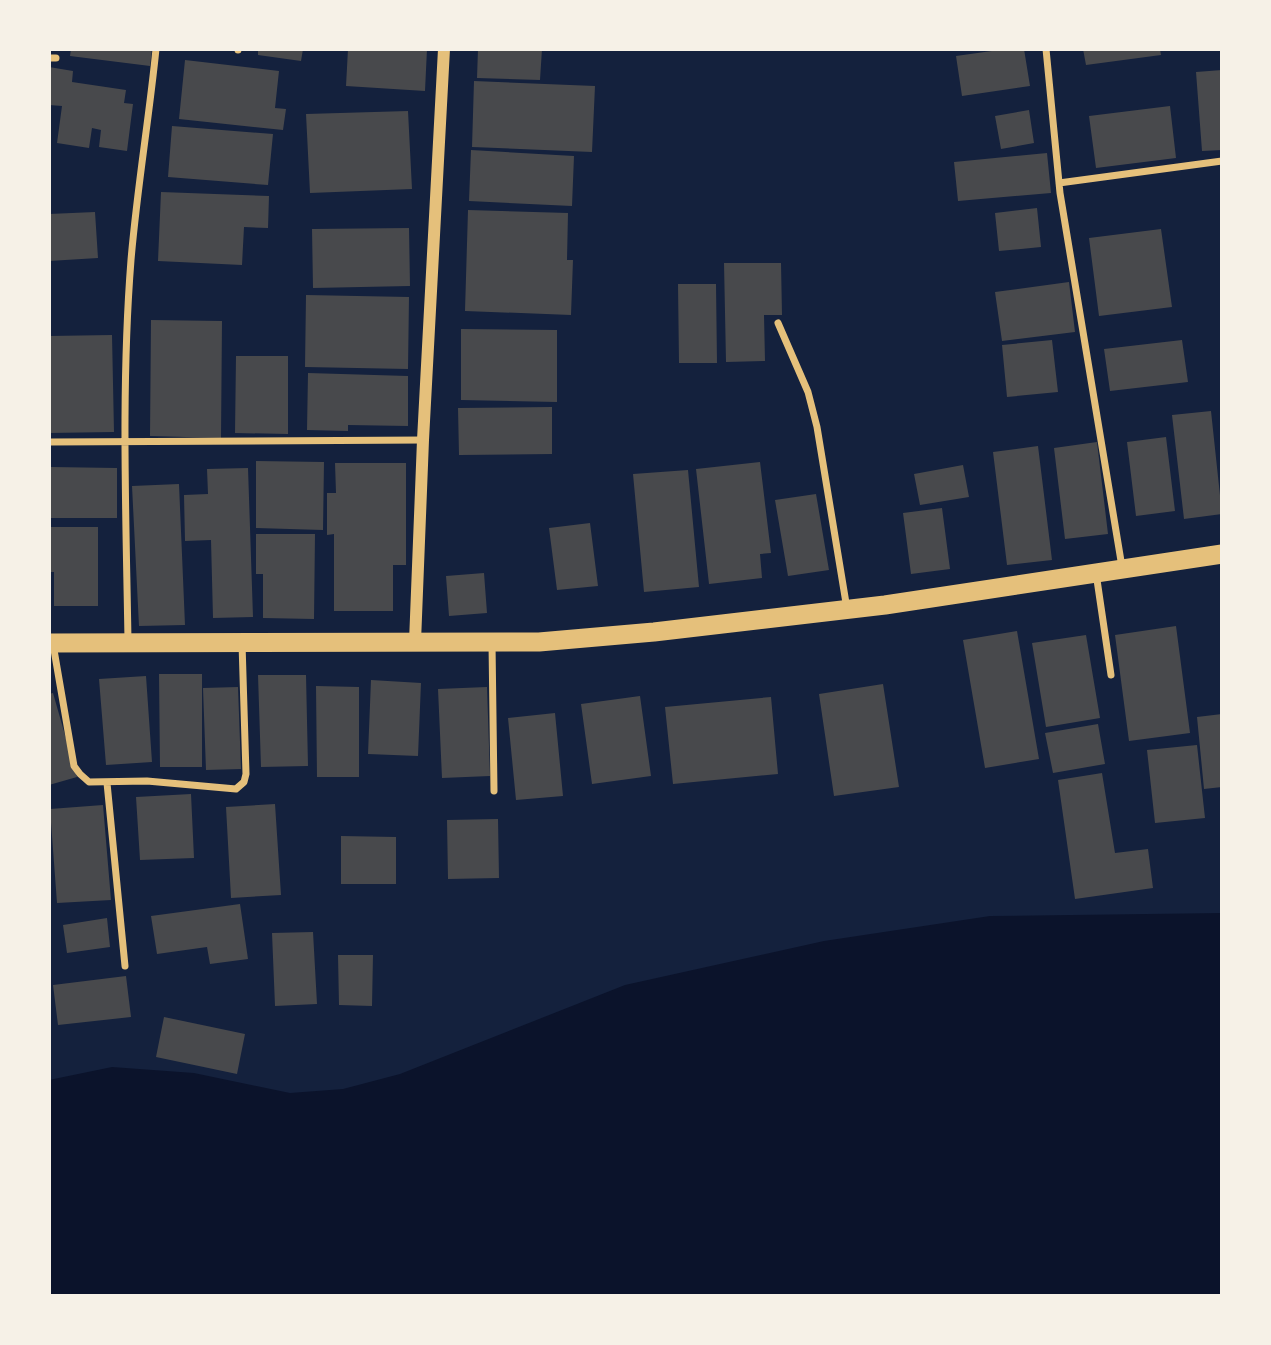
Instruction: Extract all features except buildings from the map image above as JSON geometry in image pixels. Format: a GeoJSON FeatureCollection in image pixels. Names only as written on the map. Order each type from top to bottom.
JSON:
{"type":"FeatureCollection","features":[{"type":"Feature","properties":{"kind":"highway"},"geometry":{"type":"LineString","coordinates":[[51,643],[539,642],[641,634],[847,610],[1222,554]]}},
{"type":"Feature","properties":{"kind":"street"},"geometry":{"type":"LineString","coordinates":[[128,642],[124,443],[131,259],[156,49]]}},
{"type":"Feature","properties":{"kind":"street"},"geometry":{"type":"LineString","coordinates":[[415,642],[444,49]]}},
{"type":"Feature","properties":{"kind":"street"},"geometry":{"type":"LineString","coordinates":[[1046,49],[1059,183],[1122,568]]}},
{"type":"Feature","properties":{"kind":"street"},"geometry":{"type":"LineString","coordinates":[[1059,183],[1222,161]]}},
{"type":"Feature","properties":{"kind":"street"},"geometry":{"type":"LineString","coordinates":[[778,323],[808,392],[817,427],[847,610]]}},
{"type":"Feature","properties":{"kind":"street"},"geometry":{"type":"LineString","coordinates":[[49,442],[423,440]]}},
{"type":"Feature","properties":{"kind":"street"},"geometry":{"type":"LineString","coordinates":[[1096,572],[1111,676]]}},
{"type":"Feature","properties":{"kind":"street"},"geometry":{"type":"LineString","coordinates":[[51,643],[74,766],[89,782],[156,782],[236,789],[244,782],[246,774],[242,642]]}},
{"type":"Feature","properties":{"kind":"street"},"geometry":{"type":"LineString","coordinates":[[492,642],[494,791]]}},
{"type":"Feature","properties":{"kind":"street"},"geometry":{"type":"LineString","coordinates":[[107,783],[125,967]]}},
{"type":"Feature","properties":{"kind":"water"},"geometry":{"type":"Polygon","coordinates":[[[1222,913],[1222,1296],[49,1296],[49,1080],[112,1067],[194,1073],[290,1093],[343,1089],[400,1074],[625,985],[824,941],[990,916],[1222,913]]]}}]}
